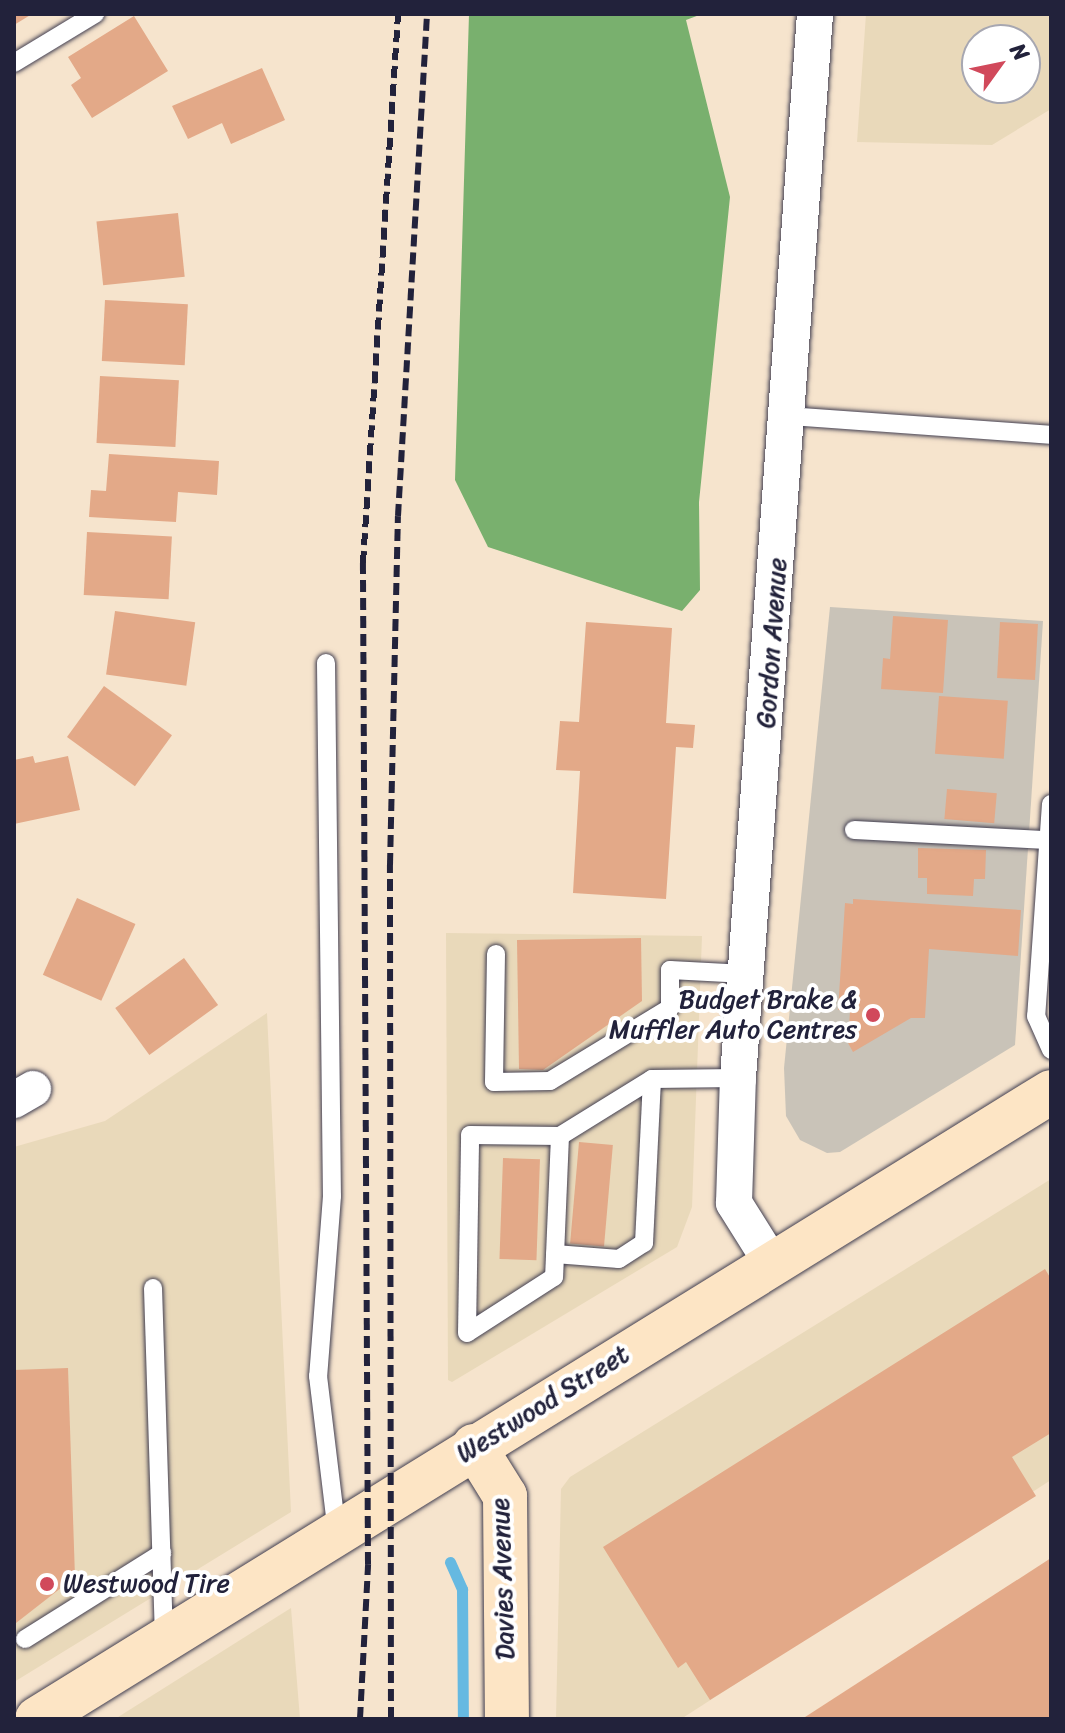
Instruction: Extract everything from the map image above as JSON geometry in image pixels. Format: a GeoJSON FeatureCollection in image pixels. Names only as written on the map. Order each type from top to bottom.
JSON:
{"type":"FeatureCollection","features":[{"type":"Feature","properties":{"kind":"main road","name":"Westwood Street"},"geometry":{"type":"LineString","coordinates":[[37,1719],[771,1262],[1051,1092]]}},
{"type":"Feature","properties":{"kind":"main road","name":"Davies Avenue"},"geometry":{"type":"LineString","coordinates":[[474,1446],[505,1496],[507,1719]]}},
{"type":"Feature","properties":{"kind":"street","name":"Gordon Avenue"},"geometry":{"type":"LineString","coordinates":[[771,1262],[734,1203],[738,1078],[789,416],[815,14]]}},
{"type":"Feature","properties":{"kind":"lane"},"geometry":{"type":"LineString","coordinates":[[14,63],[95,14]]}},
{"type":"Feature","properties":{"kind":"lane"},"geometry":{"type":"LineString","coordinates":[[789,416],[1051,435]]}},
{"type":"Feature","properties":{"kind":"lane"},"geometry":{"type":"LineString","coordinates":[[326,663],[332,1196],[318,1376],[337,1532]]}},
{"type":"Feature","properties":{"kind":"lane"},"geometry":{"type":"LineString","coordinates":[[1051,804],[1036,1016],[1051,1050]]}},
{"type":"Feature","properties":{"kind":"lane"},"geometry":{"type":"LineString","coordinates":[[854,830],[1048,840]]}},
{"type":"Feature","properties":{"kind":"lane"},"geometry":{"type":"LineString","coordinates":[[496,954],[494,1082],[550,1081],[670,1008],[670,970],[746,974]]}},
{"type":"Feature","properties":{"kind":"lane"},"geometry":{"type":"LineString","coordinates":[[560,1136],[554,1277],[467,1333],[470,1135],[560,1136],[652,1079],[738,1078]]}},
{"type":"Feature","properties":{"kind":"lane"},"geometry":{"type":"LineString","coordinates":[[555,1254],[619,1259],[644,1243],[652,1079]]}},
{"type":"Feature","properties":{"kind":"lane"},"geometry":{"type":"LineString","coordinates":[[153,1288],[164,1640]]}},
{"type":"Feature","properties":{"kind":"lane"},"geometry":{"type":"LineString","coordinates":[[25,1639],[162,1553]]}},
{"type":"Feature","properties":{"kind":"shaded area"},"geometry":{"type":"Polygon","coordinates":[[[866,14],[1051,14],[1051,109],[992,145],[857,142],[866,14]]]}},
{"type":"Feature","properties":{"kind":"shaded area"},"geometry":{"type":"Polygon","coordinates":[[[830,607],[1043,621],[1015,1045],[840,1152],[827,1153],[800,1140],[786,1116],[784,1068],[830,607]]]}},
{"type":"Feature","properties":{"kind":"shaded area"},"geometry":{"type":"Polygon","coordinates":[[[446,933],[702,936],[692,1207],[677,1247],[452,1382],[448,1380],[446,933]]]}},
{"type":"Feature","properties":{"kind":"shaded area"},"geometry":{"type":"Polygon","coordinates":[[[267,1013],[291,1512],[14,1682],[14,1147],[105,1121],[267,1013]]]}},
{"type":"Feature","properties":{"kind":"shaded area"},"geometry":{"type":"Polygon","coordinates":[[[1051,1179],[1051,1480],[681,1719],[556,1719],[561,1489],[570,1477],[1051,1179]]]}},
{"type":"Feature","properties":{"kind":"shaded area"},"geometry":{"type":"Polygon","coordinates":[[[291,1608],[300,1719],[115,1719],[291,1608]]]}},
{"type":"Feature","properties":{"kind":"green space"},"geometry":{"type":"Polygon","coordinates":[[[469,14],[702,14],[686,20],[730,197],[699,502],[700,590],[682,611],[488,547],[455,480],[469,14]]]}},
{"type":"Feature","properties":{"kind":"building"},"geometry":{"type":"Polygon","coordinates":[[[14,14],[32,14],[14,25],[14,14]]]}},
{"type":"Feature","properties":{"kind":"building"},"geometry":{"type":"Polygon","coordinates":[[[134,16],[168,71],[92,118],[71,85],[81,78],[68,57],[134,16]]]}},
{"type":"Feature","properties":{"kind":"building"},"geometry":{"type":"Polygon","coordinates":[[[262,68],[285,120],[231,144],[222,123],[188,139],[172,106],[262,68]]]}},
{"type":"Feature","properties":{"kind":"building"},"geometry":{"type":"Polygon","coordinates":[[[178,213],[185,277],[103,285],[96,222],[178,213]]]}},
{"type":"Feature","properties":{"kind":"building"},"geometry":{"type":"Polygon","coordinates":[[[105,300],[188,304],[185,365],[102,361],[105,300]]]}},
{"type":"Feature","properties":{"kind":"building"},"geometry":{"type":"Polygon","coordinates":[[[100,376],[179,380],[175,447],[96,443],[100,376]]]}},
{"type":"Feature","properties":{"kind":"building"},"geometry":{"type":"Polygon","coordinates":[[[109,454],[219,461],[217,495],[178,492],[176,522],[89,517],[91,490],[106,491],[109,454]]]}},
{"type":"Feature","properties":{"kind":"building"},"geometry":{"type":"Polygon","coordinates":[[[87,532],[172,536],[169,599],[84,595],[87,532]]]}},
{"type":"Feature","properties":{"kind":"building"},"geometry":{"type":"Polygon","coordinates":[[[115,611],[195,622],[186,686],[106,674],[115,611]]]}},
{"type":"Feature","properties":{"kind":"building"},"geometry":{"type":"Polygon","coordinates":[[[893,616],[948,620],[943,693],[881,689],[883,658],[890,659],[893,616]]]}},
{"type":"Feature","properties":{"kind":"building"},"geometry":{"type":"Polygon","coordinates":[[[586,622],[672,628],[666,723],[695,725],[693,748],[676,747],[666,899],[573,893],[580,771],[556,770],[560,721],[579,722],[586,622]]]}},
{"type":"Feature","properties":{"kind":"building"},"geometry":{"type":"Polygon","coordinates":[[[1000,622],[1038,624],[1035,680],[997,678],[1000,622]]]}},
{"type":"Feature","properties":{"kind":"building"},"geometry":{"type":"Polygon","coordinates":[[[104,686],[172,735],[135,786],[67,737],[104,686]]]}},
{"type":"Feature","properties":{"kind":"building"},"geometry":{"type":"Polygon","coordinates":[[[939,696],[1008,701],[1004,759],[935,754],[939,696]]]}},
{"type":"Feature","properties":{"kind":"building"},"geometry":{"type":"Polygon","coordinates":[[[33,756],[35,763],[68,756],[80,810],[14,824],[14,760],[33,756]]]}},
{"type":"Feature","properties":{"kind":"building"},"geometry":{"type":"Polygon","coordinates":[[[947,789],[997,793],[994,823],[944,819],[947,789]]]}},
{"type":"Feature","properties":{"kind":"building"},"geometry":{"type":"Polygon","coordinates":[[[918,848],[986,850],[985,879],[974,879],[973,896],[927,894],[927,878],[918,878],[918,848]]]}},
{"type":"Feature","properties":{"kind":"building"},"geometry":{"type":"Polygon","coordinates":[[[77,898],[135,924],[101,1001],[43,975],[77,898]]]}},
{"type":"Feature","properties":{"kind":"building"},"geometry":{"type":"Polygon","coordinates":[[[853,899],[1021,910],[1018,956],[929,949],[925,1018],[911,1018],[853,1052],[848,1043],[850,1011],[838,1010],[845,903],[853,904],[853,899]]]}},
{"type":"Feature","properties":{"kind":"building"},"geometry":{"type":"Polygon","coordinates":[[[641,938],[642,1001],[543,1070],[519,1069],[517,940],[641,938]]]}},
{"type":"Feature","properties":{"kind":"building"},"geometry":{"type":"Polygon","coordinates":[[[184,958],[218,1005],[149,1055],[115,1008],[184,958]]]}},
{"type":"Feature","properties":{"kind":"building"},"geometry":{"type":"Polygon","coordinates":[[[579,1142],[613,1145],[604,1247],[570,1244],[579,1142]]]}},
{"type":"Feature","properties":{"kind":"building"},"geometry":{"type":"Polygon","coordinates":[[[503,1158],[540,1159],[536,1260],[499,1259],[503,1158]]]}},
{"type":"Feature","properties":{"kind":"building"},"geometry":{"type":"Polygon","coordinates":[[[1045,1269],[1051,1279],[1051,1433],[1012,1457],[1036,1496],[710,1700],[686,1662],[678,1668],[603,1547],[1045,1269]]]}},
{"type":"Feature","properties":{"kind":"building"},"geometry":{"type":"Polygon","coordinates":[[[68,1368],[75,1577],[16,1623],[14,1370],[68,1368]]]}},
{"type":"Feature","properties":{"kind":"building"},"geometry":{"type":"Polygon","coordinates":[[[1051,1558],[1051,1719],[802,1719],[1051,1558]]]}},
{"type":"Feature","properties":{"kind":"waterway"},"geometry":{"type":"LineString","coordinates":[[450,1562],[462,1589],[463,1719]]}},
{"type":"Feature","properties":{"kind":"railway"},"geometry":{"type":"LineString","coordinates":[[360,1719],[368,1564],[363,563],[398,14]]}},
{"type":"Feature","properties":{"kind":"railway"},"geometry":{"type":"LineString","coordinates":[[391,1719],[390,865],[398,516],[427,14]]}},
{"type":"Feature","properties":{"kind":"place","name":"Budget Brake & Muffler Auto Centres"},"geometry":{"type":"Point","coordinates":[873,1015]}},
{"type":"Feature","properties":{"kind":"place","name":"Westwood Tire"},"geometry":{"type":"Point","coordinates":[47,1584]}}]}
